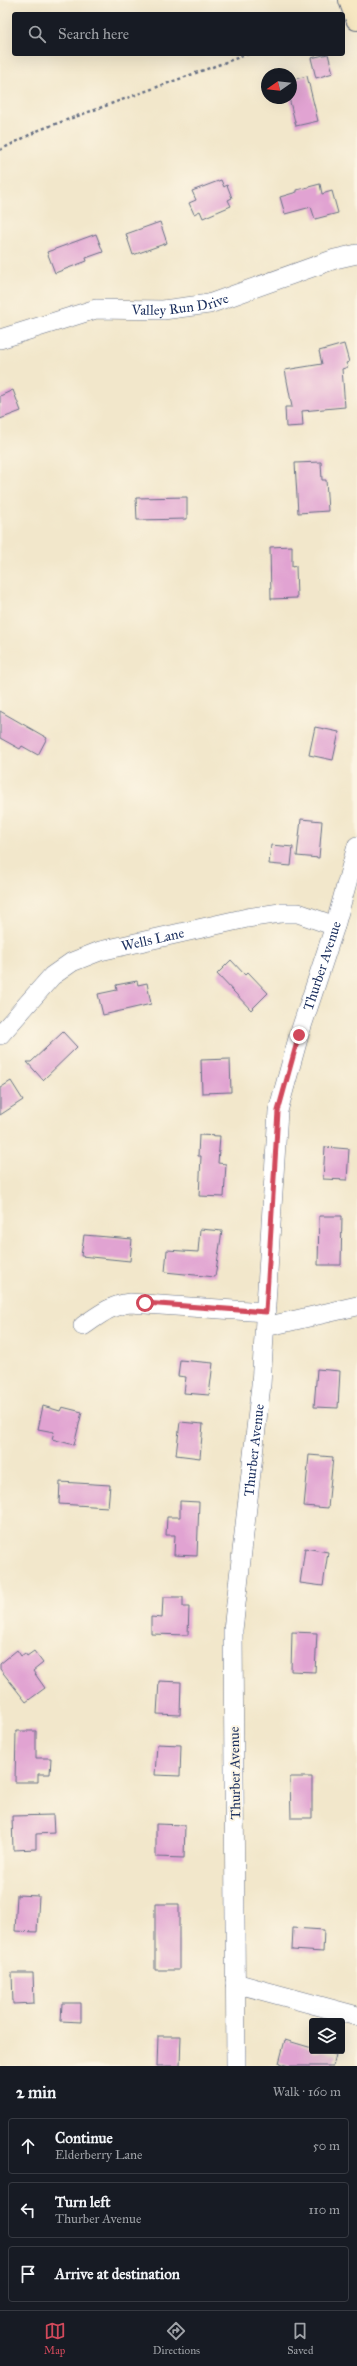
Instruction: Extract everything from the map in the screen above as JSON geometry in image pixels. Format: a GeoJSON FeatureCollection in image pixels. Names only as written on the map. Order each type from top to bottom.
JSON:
{"type":"FeatureCollection","features":[{"type":"Feature","properties":{"kind":"main road"},"geometry":{"type":"LineString","coordinates":[[350,0],[357,19]]}},
{"type":"Feature","properties":{"kind":"street","name":"Valley Run Drive"},"geometry":{"type":"LineString","coordinates":[[0,339],[96,309],[163,310],[209,304],[335,258],[357,254]]}},
{"type":"Feature","properties":{"kind":"street","name":"Thurber Avenue"},"geometry":{"type":"LineString","coordinates":[[236,2066],[236,1825],[232,1684],[233,1630],[261,1385],[278,1111],[299,1035],[335,926],[357,846]]}},
{"type":"Feature","properties":{"kind":"street","name":"Wells Lane"},"geometry":{"type":"LineString","coordinates":[[0,1035],[52,976],[72,962],[100,951],[247,918],[280,913],[298,913],[335,926]]}},
{"type":"Feature","properties":{"kind":"street"},"geometry":{"type":"LineString","coordinates":[[84,1326],[107,1309],[118,1304],[130,1303],[266,1319],[357,1306]]}},
{"type":"Feature","properties":{"kind":"street"},"geometry":{"type":"LineString","coordinates":[[235,1983],[357,2016]]}},
{"type":"Feature","properties":{"kind":"path"},"geometry":{"type":"LineString","coordinates":[[0,150],[39,130],[242,56]]}},
{"type":"Feature","properties":{"kind":"building"},"geometry":{"type":"Polygon","coordinates":[[[329,56],[333,73],[316,78],[311,58],[329,56]]]}},
{"type":"Feature","properties":{"kind":"building"},"geometry":{"type":"Polygon","coordinates":[[[307,76],[318,121],[296,126],[290,104],[297,104],[297,78],[307,76]]]}},
{"type":"Feature","properties":{"kind":"building"},"geometry":{"type":"Polygon","coordinates":[[[221,180],[224,187],[227,185],[232,198],[228,200],[231,206],[203,218],[200,211],[194,214],[189,203],[196,200],[192,191],[221,180]]]}},
{"type":"Feature","properties":{"kind":"building"},"geometry":{"type":"Polygon","coordinates":[[[320,184],[322,194],[332,191],[338,213],[315,219],[311,207],[285,214],[280,197],[297,192],[297,190],[320,184]]]}},
{"type":"Feature","properties":{"kind":"building"},"geometry":{"type":"Polygon","coordinates":[[[160,222],[167,243],[133,255],[126,234],[160,222]]]}},
{"type":"Feature","properties":{"kind":"building"},"geometry":{"type":"Polygon","coordinates":[[[96,234],[103,252],[86,258],[87,261],[55,273],[47,252],[96,234]]]}},
{"type":"Feature","properties":{"kind":"building"},"geometry":{"type":"Polygon","coordinates":[[[344,344],[349,362],[346,363],[348,367],[342,369],[345,407],[302,411],[303,426],[286,427],[285,407],[292,407],[285,370],[322,364],[319,351],[344,344]]]}},
{"type":"Feature","properties":{"kind":"building"},"geometry":{"type":"Polygon","coordinates":[[[13,390],[21,411],[0,419],[0,396],[13,390]]]}},
{"type":"Feature","properties":{"kind":"building"},"geometry":{"type":"Polygon","coordinates":[[[321,462],[322,480],[326,480],[328,511],[298,513],[295,463],[321,462]]]}},
{"type":"Feature","properties":{"kind":"building"},"geometry":{"type":"Polygon","coordinates":[[[187,497],[187,519],[137,520],[136,498],[187,497]]]}},
{"type":"Feature","properties":{"kind":"building"},"geometry":{"type":"Polygon","coordinates":[[[292,546],[292,567],[296,566],[297,598],[271,599],[270,547],[292,546]]]}},
{"type":"Feature","properties":{"kind":"building"},"geometry":{"type":"Polygon","coordinates":[[[0,711],[47,738],[38,755],[22,746],[20,749],[0,738],[0,711]]]}},
{"type":"Feature","properties":{"kind":"building"},"geometry":{"type":"Polygon","coordinates":[[[315,727],[339,732],[333,760],[309,755],[315,727]]]}},
{"type":"Feature","properties":{"kind":"building"},"geometry":{"type":"Polygon","coordinates":[[[301,819],[322,821],[319,858],[297,856],[301,819]]]}},
{"type":"Feature","properties":{"kind":"building"},"geometry":{"type":"Polygon","coordinates":[[[271,845],[293,847],[291,866],[269,864],[271,845]]]}},
{"type":"Feature","properties":{"kind":"building"},"geometry":{"type":"Polygon","coordinates":[[[231,960],[245,975],[248,972],[268,993],[251,1010],[217,974],[231,960]]]}},
{"type":"Feature","properties":{"kind":"building"},"geometry":{"type":"Polygon","coordinates":[[[137,981],[138,985],[147,983],[151,1004],[103,1015],[98,994],[117,990],[116,985],[137,981]]]}},
{"type":"Feature","properties":{"kind":"building"},"geometry":{"type":"Polygon","coordinates":[[[63,1032],[77,1047],[43,1080],[27,1062],[31,1062],[63,1032]]]}},
{"type":"Feature","properties":{"kind":"building"},"geometry":{"type":"Polygon","coordinates":[[[230,1059],[231,1092],[202,1093],[201,1060],[230,1059]]]}},
{"type":"Feature","properties":{"kind":"building"},"geometry":{"type":"Polygon","coordinates":[[[11,1081],[23,1100],[0,1115],[0,1088],[11,1081]]]}},
{"type":"Feature","properties":{"kind":"building"},"geometry":{"type":"Polygon","coordinates":[[[199,1135],[220,1136],[218,1163],[226,1164],[224,1197],[199,1196],[201,1156],[198,1156],[199,1135]]]}},
{"type":"Feature","properties":{"kind":"building"},"geometry":{"type":"Polygon","coordinates":[[[325,1147],[349,1149],[347,1180],[323,1179],[325,1147]]]}},
{"type":"Feature","properties":{"kind":"building"},"geometry":{"type":"Polygon","coordinates":[[[319,1216],[342,1216],[341,1265],[318,1265],[319,1216]]]}},
{"type":"Feature","properties":{"kind":"building"},"geometry":{"type":"Polygon","coordinates":[[[200,1229],[222,1231],[215,1277],[165,1272],[167,1250],[198,1252],[200,1229]]]}},
{"type":"Feature","properties":{"kind":"building"},"geometry":{"type":"Polygon","coordinates":[[[84,1235],[132,1239],[130,1261],[81,1256],[84,1235]]]}},
{"type":"Feature","properties":{"kind":"building"},"geometry":{"type":"Polygon","coordinates":[[[180,1360],[213,1363],[209,1395],[184,1393],[186,1377],[178,1376],[180,1360]]]}},
{"type":"Feature","properties":{"kind":"building"},"geometry":{"type":"Polygon","coordinates":[[[317,1369],[340,1371],[338,1408],[314,1407],[317,1369]]]}},
{"type":"Feature","properties":{"kind":"building"},"geometry":{"type":"Polygon","coordinates":[[[43,1406],[60,1411],[62,1407],[82,1412],[74,1445],[52,1439],[54,1432],[38,1429],[43,1406]]]}},
{"type":"Feature","properties":{"kind":"building"},"geometry":{"type":"Polygon","coordinates":[[[180,1422],[203,1424],[200,1458],[176,1455],[180,1422]]]}},
{"type":"Feature","properties":{"kind":"building"},"geometry":{"type":"Polygon","coordinates":[[[309,1455],[333,1457],[328,1508],[304,1506],[309,1455]]]}},
{"type":"Feature","properties":{"kind":"building"},"geometry":{"type":"Polygon","coordinates":[[[60,1482],[110,1485],[108,1507],[59,1504],[60,1482]]]}},
{"type":"Feature","properties":{"kind":"building"},"geometry":{"type":"Polygon","coordinates":[[[180,1501],[199,1502],[197,1556],[174,1555],[175,1535],[166,1535],[167,1517],[180,1517],[180,1501]]]}},
{"type":"Feature","properties":{"kind":"building"},"geometry":{"type":"Polygon","coordinates":[[[305,1548],[328,1552],[323,1586],[300,1583],[305,1548]]]}},
{"type":"Feature","properties":{"kind":"building"},"geometry":{"type":"Polygon","coordinates":[[[163,1597],[183,1597],[183,1607],[189,1607],[188,1635],[151,1634],[151,1617],[162,1618],[163,1597]]]}},
{"type":"Feature","properties":{"kind":"building"},"geometry":{"type":"Polygon","coordinates":[[[292,1632],[317,1633],[315,1672],[291,1671],[292,1632]]]}},
{"type":"Feature","properties":{"kind":"building"},"geometry":{"type":"Polygon","coordinates":[[[17,1650],[21,1656],[25,1653],[27,1656],[34,1651],[43,1663],[33,1671],[45,1688],[26,1702],[0,1669],[0,1664],[17,1650]]]}},
{"type":"Feature","properties":{"kind":"building"},"geometry":{"type":"Polygon","coordinates":[[[159,1681],[181,1682],[180,1715],[157,1714],[159,1681]]]}},
{"type":"Feature","properties":{"kind":"building"},"geometry":{"type":"Polygon","coordinates":[[[16,1731],[36,1731],[36,1758],[51,1758],[50,1774],[38,1774],[38,1782],[15,1782],[16,1731]]]}},
{"type":"Feature","properties":{"kind":"building"},"geometry":{"type":"Polygon","coordinates":[[[157,1744],[181,1745],[180,1776],[155,1775],[157,1744]]]}},
{"type":"Feature","properties":{"kind":"building"},"geometry":{"type":"Polygon","coordinates":[[[290,1777],[312,1777],[312,1818],[291,1818],[290,1777]]]}},
{"type":"Feature","properties":{"kind":"building"},"geometry":{"type":"Polygon","coordinates":[[[53,1815],[54,1833],[36,1834],[36,1849],[13,1850],[12,1816],[53,1815]]]}},
{"type":"Feature","properties":{"kind":"building"},"geometry":{"type":"Polygon","coordinates":[[[156,1824],[185,1825],[184,1858],[156,1857],[156,1824]]]}},
{"type":"Feature","properties":{"kind":"building"},"geometry":{"type":"Polygon","coordinates":[[[17,1895],[39,1896],[37,1932],[15,1931],[17,1895]]]}},
{"type":"Feature","properties":{"kind":"building"},"geometry":{"type":"Polygon","coordinates":[[[155,1904],[179,1904],[179,1970],[155,1970],[155,1904]]]}},
{"type":"Feature","properties":{"kind":"building"},"geometry":{"type":"Polygon","coordinates":[[[293,1928],[324,1930],[323,1952],[292,1950],[293,1928]]]}},
{"type":"Feature","properties":{"kind":"building"},"geometry":{"type":"Polygon","coordinates":[[[12,1973],[33,1973],[34,2003],[13,2004],[12,1973]]]}},
{"type":"Feature","properties":{"kind":"building"},"geometry":{"type":"Polygon","coordinates":[[[62,2003],[81,2003],[81,2022],[61,2021],[62,2003]]]}},
{"type":"Feature","properties":{"kind":"building"},"geometry":{"type":"Polygon","coordinates":[[[158,2036],[181,2036],[180,2066],[157,2066],[158,2036]]]}},
{"type":"Feature","properties":{"kind":"building"},"geometry":{"type":"Polygon","coordinates":[[[285,2040],[309,2047],[309,2054],[336,2055],[333,2066],[289,2066],[279,2063],[285,2040]]]}},
{"type":"Feature","properties":{"kind":"route"},"geometry":{"type":"LineString","coordinates":[[145,1303],[266,1312],[275,1188],[278,1111],[299,1035]]}}]}
